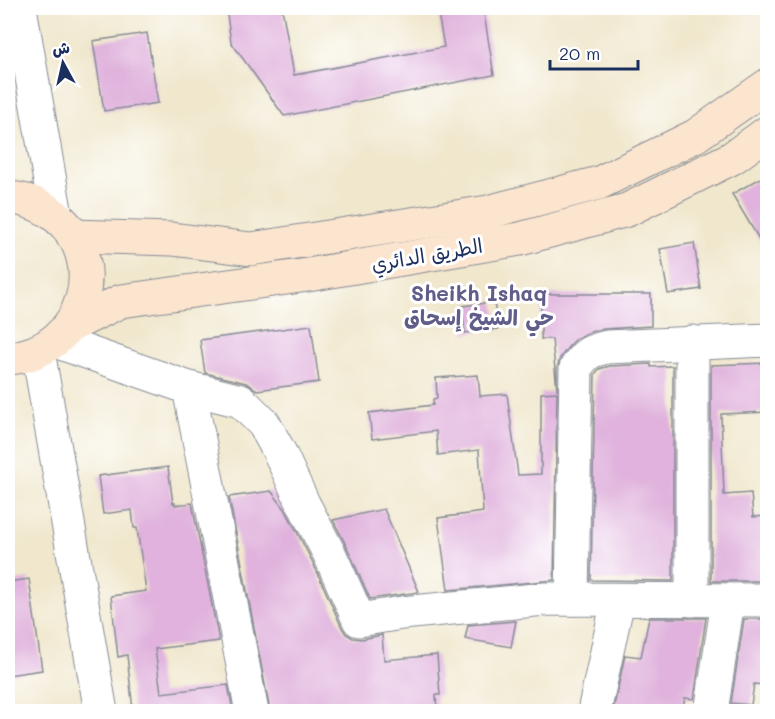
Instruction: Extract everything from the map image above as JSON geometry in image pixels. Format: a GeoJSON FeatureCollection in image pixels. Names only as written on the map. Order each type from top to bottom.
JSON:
{"type":"FeatureCollection","features":[{"type":"Feature","properties":{"kind":"main road","name":"الطريق الدائري"},"geometry":{"type":"LineString","coordinates":[[65,226],[251,249],[488,212],[599,183],[695,136],[768,86]]}},
{"type":"Feature","properties":{"kind":"main road","name":"الطريق الدائري"},"geometry":{"type":"LineString","coordinates":[[43,344],[121,301],[308,275],[509,241],[627,210],[732,158],[768,132]]}},
{"type":"Feature","properties":{"kind":"main road"},"geometry":{"type":"LineString","coordinates":[[8,198],[37,204],[65,226],[81,253],[85,272],[84,291],[79,309],[43,344]]}},
{"type":"Feature","properties":{"kind":"street"},"geometry":{"type":"LineString","coordinates":[[20,8],[65,226]]}},
{"type":"Feature","properties":{"kind":"street"},"geometry":{"type":"LineString","coordinates":[[572,599],[576,368],[583,357],[592,350],[607,347],[768,340]]}},
{"type":"Feature","properties":{"kind":"street"},"geometry":{"type":"LineString","coordinates":[[692,342],[692,600]]}},
{"type":"Feature","properties":{"kind":"street"},"geometry":{"type":"LineString","coordinates":[[101,711],[43,344],[189,388],[241,401],[264,424],[279,451],[359,620],[402,613],[534,600],[768,600]]}},
{"type":"Feature","properties":{"kind":"street"},"geometry":{"type":"LineString","coordinates":[[189,388],[252,711]]}},
{"type":"Feature","properties":{"kind":"street"},"geometry":{"type":"LineString","coordinates":[[594,711],[618,600]]}},
{"type":"Feature","properties":{"kind":"street"},"geometry":{"type":"LineString","coordinates":[[711,711],[728,601]]}},
{"type":"Feature","properties":{"kind":"building"},"geometry":{"type":"Polygon","coordinates":[[[226,8],[282,8],[294,75],[444,47],[437,8],[483,8],[494,75],[284,116],[231,42],[226,8]]]}},
{"type":"Feature","properties":{"kind":"building"},"geometry":{"type":"Polygon","coordinates":[[[147,33],[158,103],[104,111],[93,41],[147,33]]]}},
{"type":"Feature","properties":{"kind":"building"},"geometry":{"type":"Polygon","coordinates":[[[768,174],[768,254],[732,194],[768,174]]]}},
{"type":"Feature","properties":{"kind":"building"},"geometry":{"type":"Polygon","coordinates":[[[694,243],[701,289],[668,294],[660,249],[694,243]]]}},
{"type":"Feature","properties":{"kind":"building"},"geometry":{"type":"Polygon","coordinates":[[[541,294],[651,294],[651,326],[603,329],[577,338],[560,358],[557,368],[557,390],[552,339],[541,339],[541,294]]]}},
{"type":"Feature","properties":{"kind":"building"},"geometry":{"type":"Polygon","coordinates":[[[494,302],[498,329],[465,333],[462,306],[494,302]]]}},
{"type":"Feature","properties":{"kind":"building"},"geometry":{"type":"Polygon","coordinates":[[[311,325],[319,382],[257,390],[246,383],[205,373],[200,340],[311,325]]]}},
{"type":"Feature","properties":{"kind":"building"},"geometry":{"type":"Polygon","coordinates":[[[768,363],[768,412],[721,414],[724,495],[751,493],[753,517],[768,516],[768,581],[711,581],[711,365],[768,363]]]}},
{"type":"Feature","properties":{"kind":"building"},"geometry":{"type":"Polygon","coordinates":[[[651,364],[651,367],[673,366],[673,581],[591,580],[595,374],[599,369],[610,366],[651,364]]]}},
{"type":"Feature","properties":{"kind":"building"},"geometry":{"type":"Polygon","coordinates":[[[478,375],[480,396],[507,394],[518,475],[541,474],[541,393],[557,392],[554,580],[448,590],[438,518],[483,512],[479,450],[438,455],[436,431],[372,439],[369,413],[433,405],[433,399],[437,398],[436,378],[478,375]]]}},
{"type":"Feature","properties":{"kind":"building"},"geometry":{"type":"Polygon","coordinates":[[[168,467],[173,503],[175,505],[192,503],[219,641],[155,649],[161,693],[228,685],[233,711],[133,711],[127,655],[118,657],[111,596],[146,591],[137,528],[134,528],[132,510],[103,514],[98,476],[168,467]]]}},
{"type":"Feature","properties":{"kind":"building"},"geometry":{"type":"Polygon","coordinates":[[[271,491],[285,509],[346,634],[362,639],[382,635],[384,660],[437,655],[440,695],[436,695],[437,711],[270,711],[229,497],[271,491]]]}},
{"type":"Feature","properties":{"kind":"building"},"geometry":{"type":"Polygon","coordinates":[[[384,509],[419,592],[370,599],[333,520],[384,509]]]}},
{"type":"Feature","properties":{"kind":"building"},"geometry":{"type":"Polygon","coordinates":[[[29,579],[42,670],[8,675],[8,582],[29,579]]]}},
{"type":"Feature","properties":{"kind":"building"},"geometry":{"type":"Polygon","coordinates":[[[649,618],[706,618],[694,699],[685,698],[682,711],[613,711],[625,655],[641,657],[649,618]]]}},
{"type":"Feature","properties":{"kind":"building"},"geometry":{"type":"Polygon","coordinates":[[[744,619],[768,619],[768,652],[764,685],[754,684],[751,705],[731,703],[744,619]]]}},
{"type":"Feature","properties":{"kind":"building"},"geometry":{"type":"Polygon","coordinates":[[[516,621],[511,647],[465,639],[468,625],[516,621]]]}},
{"type":"Feature","properties":{"kind":"district","name":"Sheikh Ishaq حي الشيخ إسحاق"},"geometry":{"type":"Point","coordinates":[479,306]}}]}
